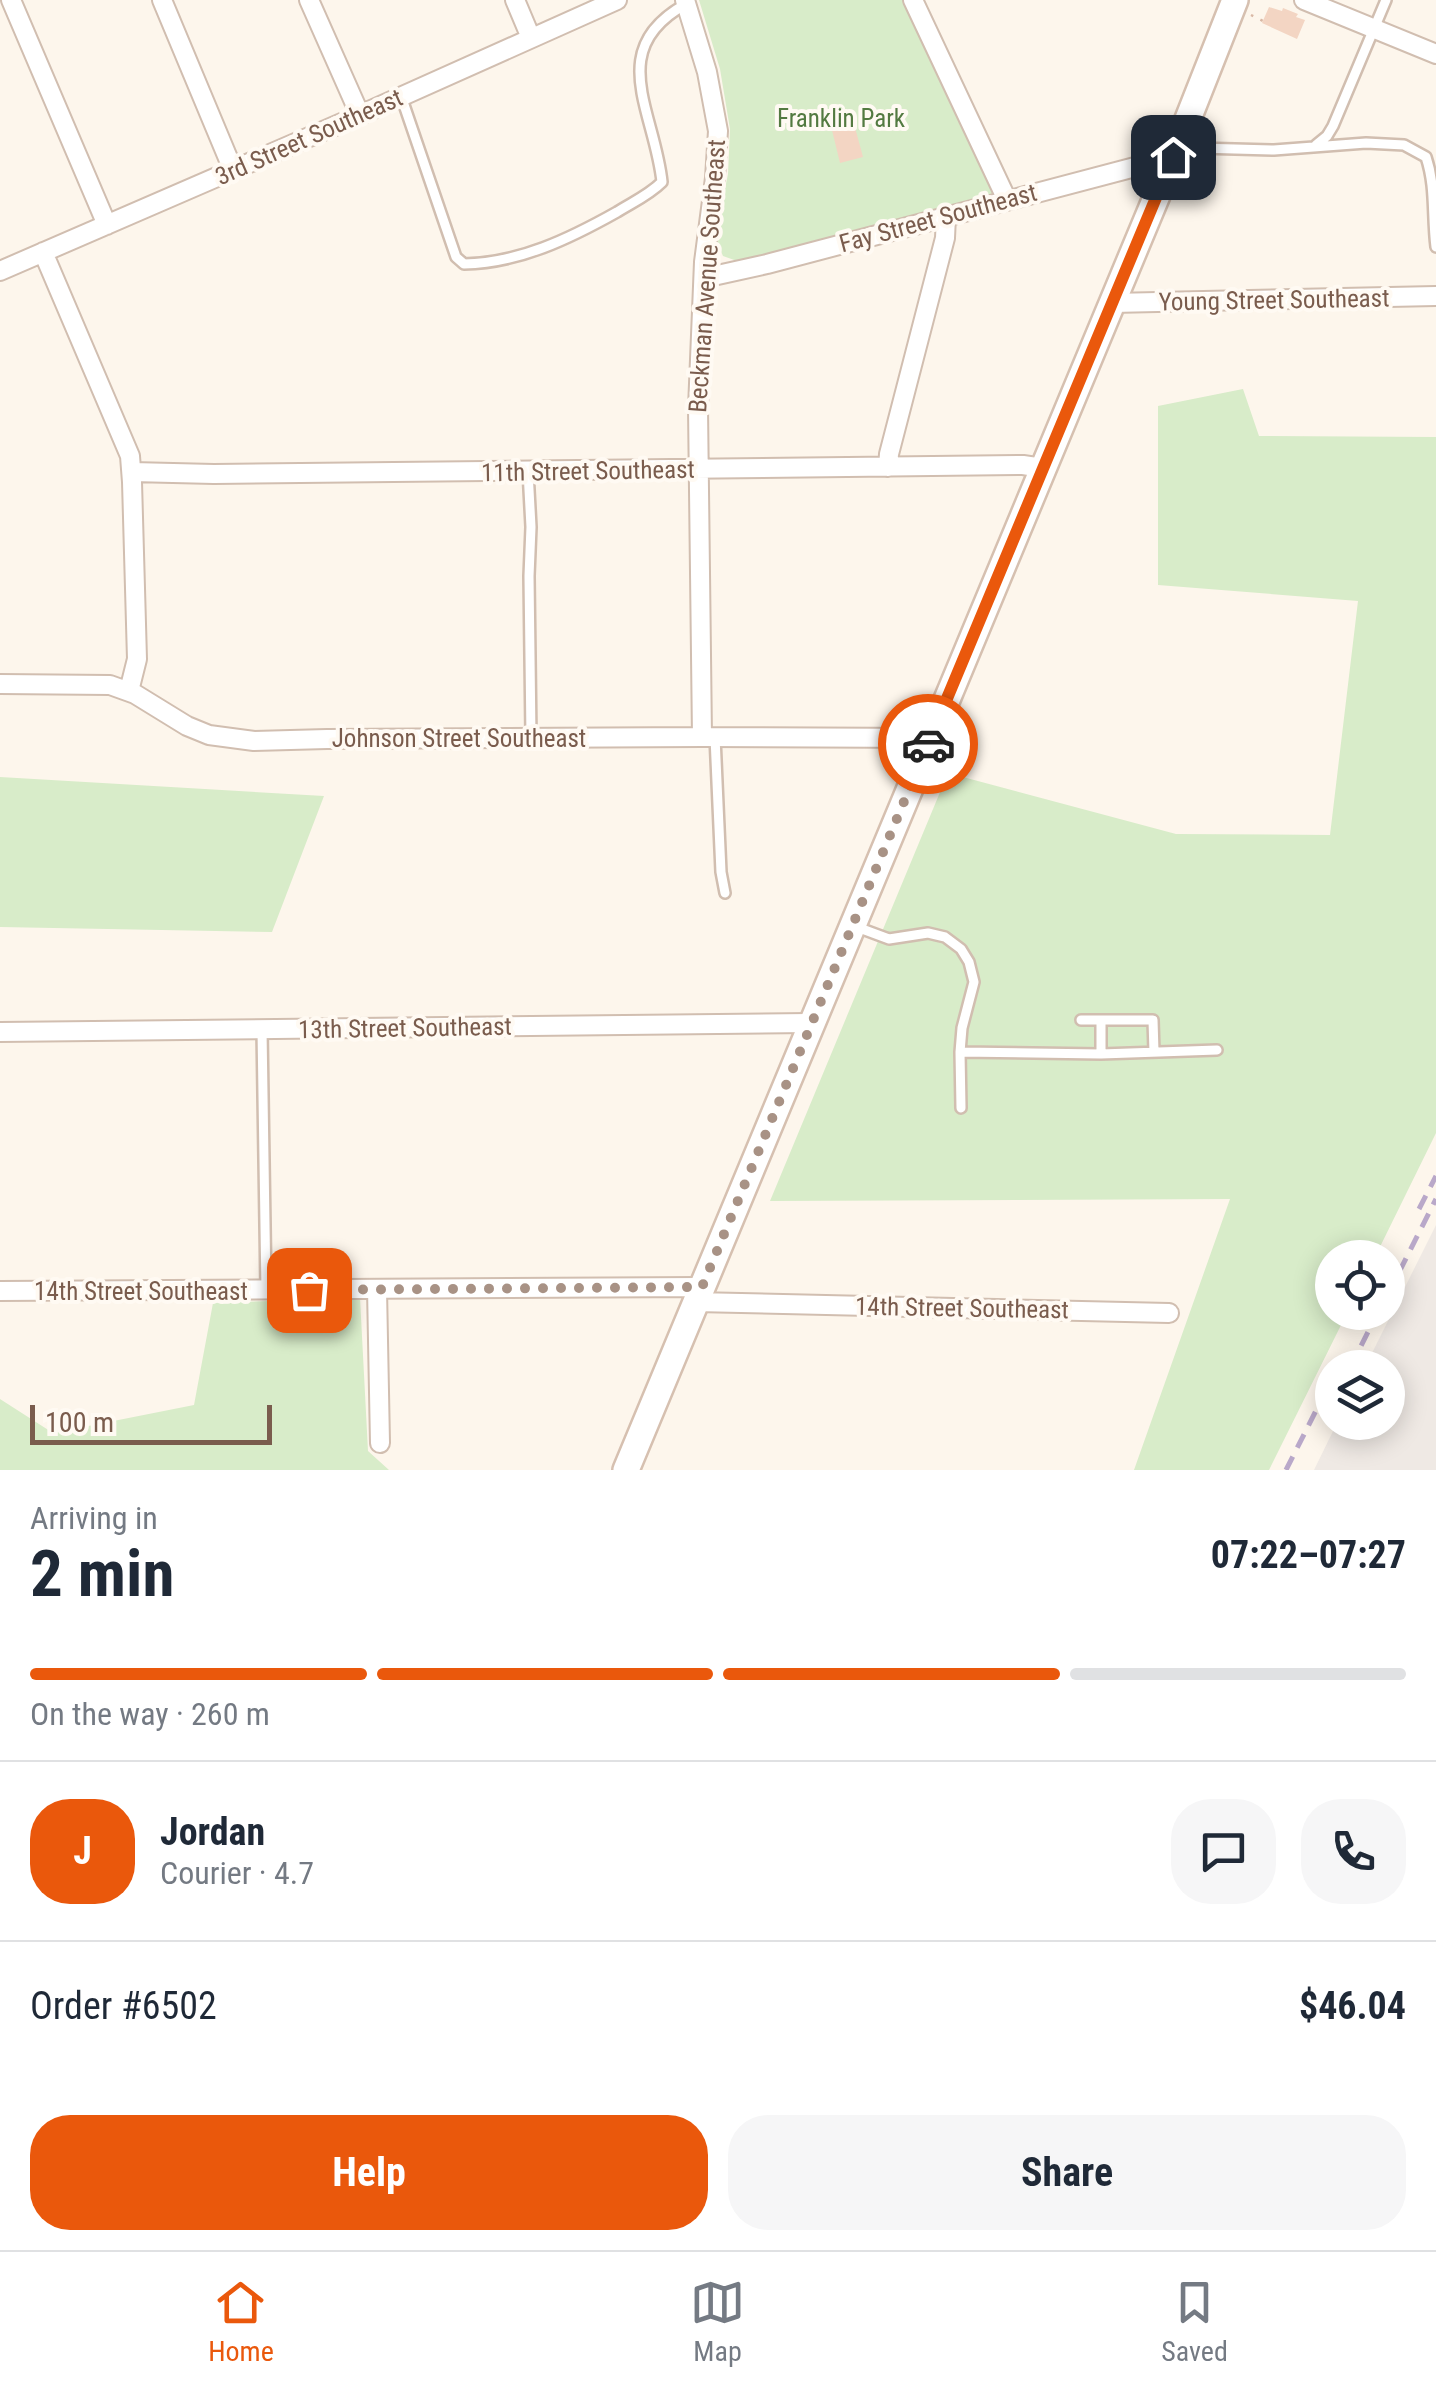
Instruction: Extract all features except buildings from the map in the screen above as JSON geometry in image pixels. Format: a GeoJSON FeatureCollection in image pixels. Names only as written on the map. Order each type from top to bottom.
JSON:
{"type":"FeatureCollection","features":[{"type":"Feature","properties":{"kind":"main road"},"geometry":{"type":"LineString","coordinates":[[626,1470],[1176,150],[1243,8]]}},
{"type":"Feature","properties":{"kind":"street"},"geometry":{"type":"LineString","coordinates":[[11,0],[107,225]]}},
{"type":"Feature","properties":{"kind":"street"},"geometry":{"type":"LineString","coordinates":[[162,0],[233,170]]}},
{"type":"Feature","properties":{"kind":"street"},"geometry":{"type":"LineString","coordinates":[[309,0],[360,115]]}},
{"type":"Feature","properties":{"kind":"street"},"geometry":{"type":"LineString","coordinates":[[515,0],[531,38]]}},
{"type":"Feature","properties":{"kind":"street","name":"3rd Street Southeast"},"geometry":{"type":"LineString","coordinates":[[0,271],[617,0]]}},
{"type":"Feature","properties":{"kind":"street"},"geometry":{"type":"LineString","coordinates":[[913,0],[1007,200]]}},
{"type":"Feature","properties":{"kind":"street"},"geometry":{"type":"LineString","coordinates":[[1304,0],[1436,54]]}},
{"type":"Feature","properties":{"kind":"street","name":"Beckman Avenue Southeast"},"geometry":{"type":"LineString","coordinates":[[685,2],[707,72],[718,130],[704,278],[698,408],[708,737]]}},
{"type":"Feature","properties":{"kind":"street","name":"Fay Street Southeast"},"geometry":{"type":"LineString","coordinates":[[704,278],[1007,200],[1176,150]]}},
{"type":"Feature","properties":{"kind":"street"},"geometry":{"type":"LineString","coordinates":[[888,467],[944,238],[946,216]]}},
{"type":"Feature","properties":{"kind":"street"},"geometry":{"type":"LineString","coordinates":[[43,252],[130,456],[137,658],[129,691]]}},
{"type":"Feature","properties":{"kind":"street","name":"Young Street Southeast"},"geometry":{"type":"LineString","coordinates":[[1112,303],[1436,296]]}},
{"type":"Feature","properties":{"kind":"street","name":"11th Street Southeast"},"geometry":{"type":"LineString","coordinates":[[132,472],[1043,468]]}},
{"type":"Feature","properties":{"kind":"street","name":"Johnson Street Southeast"},"geometry":{"type":"LineString","coordinates":[[0,684],[110,685],[129,691],[187,726],[232,740],[931,738]]}},
{"type":"Feature","properties":{"kind":"street","name":"13th Street Southeast"},"geometry":{"type":"LineString","coordinates":[[0,1032],[810,1023]]}},
{"type":"Feature","properties":{"kind":"street"},"geometry":{"type":"LineString","coordinates":[[377,1289],[380,1443]]}},
{"type":"Feature","properties":{"kind":"street","name":"14th Street Southeast"},"geometry":{"type":"LineString","coordinates":[[0,1292],[377,1289],[698,1295],[1169,1313]]}},
{"type":"Feature","properties":{"kind":"lane"},"geometry":{"type":"LineString","coordinates":[[1314,147],[1333,126],[1386,0]]}},
{"type":"Feature","properties":{"kind":"lane"},"geometry":{"type":"LineString","coordinates":[[401,96],[456,257],[464,264],[487,264],[537,251],[597,223],[662,182],[638,70],[651,31],[685,2]]}},
{"type":"Feature","properties":{"kind":"lane"},"geometry":{"type":"LineString","coordinates":[[1176,150],[1274,150],[1366,143],[1404,146],[1426,157],[1434,178],[1436,247]]}},
{"type":"Feature","properties":{"kind":"lane"},"geometry":{"type":"LineString","coordinates":[[528,471],[531,739]]}},
{"type":"Feature","properties":{"kind":"lane"},"geometry":{"type":"LineString","coordinates":[[708,737],[725,893]]}},
{"type":"Feature","properties":{"kind":"lane"},"geometry":{"type":"LineString","coordinates":[[852,924],[890,939],[928,933],[945,937],[961,949],[969,962],[974,982],[962,1028],[961,1108]]}},
{"type":"Feature","properties":{"kind":"lane"},"geometry":{"type":"LineString","coordinates":[[1081,1020],[1153,1020],[1154,1052]]}},
{"type":"Feature","properties":{"kind":"lane"},"geometry":{"type":"LineString","coordinates":[[1101,1020],[1102,1054]]}},
{"type":"Feature","properties":{"kind":"lane"},"geometry":{"type":"LineString","coordinates":[[262,1030],[266,1290]]}},
{"type":"Feature","properties":{"kind":"lane"},"geometry":{"type":"LineString","coordinates":[[960,1052],[1102,1054],[1217,1050]]}},
{"type":"Feature","properties":{"kind":"path"},"geometry":{"type":"LineString","coordinates":[[1243,8],[1263,20]]}},
{"type":"Feature","properties":{"kind":"shaded area"},"geometry":{"type":"Polygon","coordinates":[[[1436,1225],[1436,1470],[1314,1470],[1329,1440],[1405,1440],[1405,1350],[1374,1350],[1384,1330],[1405,1330],[1405,1287],[1436,1225]]]}},
{"type":"Feature","properties":{"kind":"green space","name":"Franklin Park"},"geometry":{"type":"Polygon","coordinates":[[[699,0],[909,0],[998,196],[737,261],[723,256],[715,238],[728,174],[730,129],[720,69],[699,0]]]}},
{"type":"Feature","properties":{"kind":"green space"},"geometry":{"type":"Polygon","coordinates":[[[1243,389],[1259,436],[1436,437],[1436,1133],[1383,1240],[1315,1240],[1315,1330],[1339,1330],[1329,1350],[1315,1350],[1315,1377],[1269,1470],[1134,1470],[1230,1199],[770,1201],[948,773],[1176,834],[1330,835],[1358,601],[1158,585],[1158,406],[1243,389]]]}},
{"type":"Feature","properties":{"kind":"green space"},"geometry":{"type":"Polygon","coordinates":[[[0,777],[324,796],[272,932],[0,927],[0,777]]]}},
{"type":"Feature","properties":{"kind":"green space"},"geometry":{"type":"Polygon","coordinates":[[[360,1298],[368,1451],[389,1470],[0,1470],[0,1399],[53,1433],[194,1405],[213,1303],[360,1298]]]}},
{"type":"Feature","properties":{"kind":"railway"},"geometry":{"type":"LineString","coordinates":[[1419,1209],[1436,1176]]}},
{"type":"Feature","properties":{"kind":"railway"},"geometry":{"type":"LineString","coordinates":[[1405,1260],[1436,1199]]}},
{"type":"Feature","properties":{"kind":"railway"},"geometry":{"type":"LineString","coordinates":[[1359,1350],[1369,1330]]}},
{"type":"Feature","properties":{"kind":"railway"},"geometry":{"type":"LineString","coordinates":[[1286,1470],[1315,1413]]}},
{"type":"Feature","properties":{"kind":"way so far"},"geometry":{"type":"LineString","coordinates":[[309,1290],[702,1287],[928,744]]}},
{"type":"Feature","properties":{"kind":"route"},"geometry":{"type":"LineString","coordinates":[[928,744],[1173,157]]}}]}
